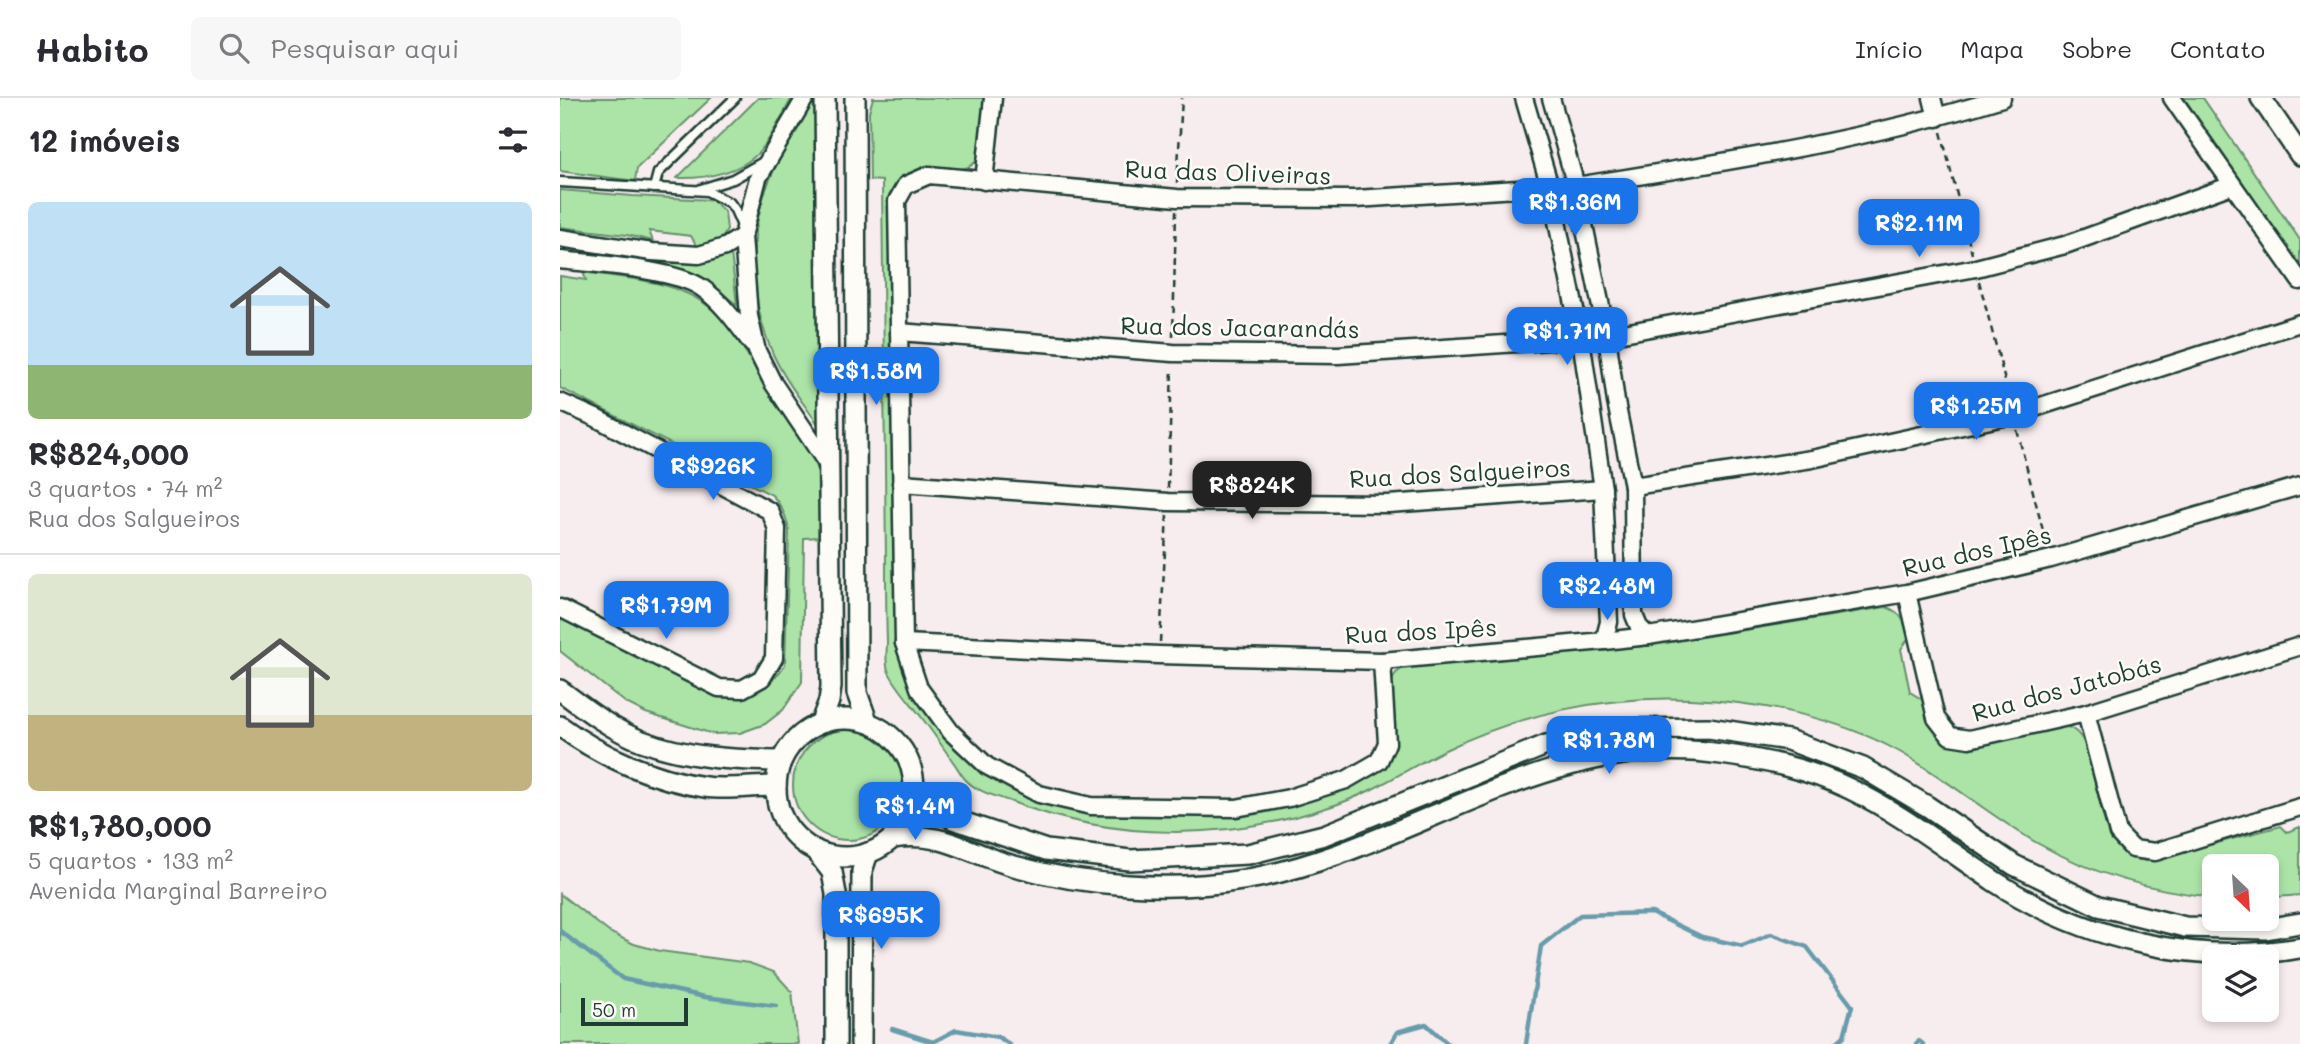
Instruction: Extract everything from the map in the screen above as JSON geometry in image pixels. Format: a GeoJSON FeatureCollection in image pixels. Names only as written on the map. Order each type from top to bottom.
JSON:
{"type":"FeatureCollection","features":[{"type":"Feature","properties":{"kind":"street"},"geometry":{"type":"LineString","coordinates":[[757,351],[748,316],[743,236],[758,178],[805,98]]}},
{"type":"Feature","properties":{"kind":"street"},"geometry":{"type":"LineString","coordinates":[[821,722],[831,687],[825,98]]}},
{"type":"Feature","properties":{"kind":"street"},"geometry":{"type":"LineString","coordinates":[[984,181],[993,98]]}},
{"type":"Feature","properties":{"kind":"street"},"geometry":{"type":"LineString","coordinates":[[1932,98],[1937,118]]}},
{"type":"Feature","properties":{"kind":"street"},"geometry":{"type":"LineString","coordinates":[[1576,187],[1754,158],[1937,118],[2002,98]]}},
{"type":"Feature","properties":{"kind":"street"},"geometry":{"type":"LineString","coordinates":[[2172,98],[2300,281]]}},
{"type":"Feature","properties":{"kind":"street"},"geometry":{"type":"LineString","coordinates":[[2261,98],[2300,155]]}},
{"type":"Feature","properties":{"kind":"street"},"geometry":{"type":"LineString","coordinates":[[856,100],[857,693],[867,721]]}},
{"type":"Feature","properties":{"kind":"street"},"geometry":{"type":"LineString","coordinates":[[1525,103],[1541,111],[1552,100],[1576,187],[1607,336],[1616,401],[1633,486],[1634,615],[1639,627],[1648,636]]}},
{"type":"Feature","properties":{"kind":"street"},"geometry":{"type":"LineString","coordinates":[[1525,103],[1550,187],[1581,339],[1603,489],[1609,622],[1604,641]]}},
{"type":"Feature","properties":{"kind":"street","name":"Rua das Oliveiras"},"geometry":{"type":"LineString","coordinates":[[899,332],[897,201],[906,186],[929,175],[1177,198],[1355,199],[1550,187]]}},
{"type":"Feature","properties":{"kind":"street"},"geometry":{"type":"LineString","coordinates":[[1607,336],[1976,268],[2065,245],[2232,185]]}},
{"type":"Feature","properties":{"kind":"street"},"geometry":{"type":"LineString","coordinates":[[743,236],[725,247],[699,256],[567,239],[565,260],[623,267],[687,280],[701,287],[738,324],[757,351],[773,383],[828,465]]}},
{"type":"Feature","properties":{"kind":"street"},"geometry":{"type":"LineString","coordinates":[[649,273],[652,252]]}},
{"type":"Feature","properties":{"kind":"street"},"geometry":{"type":"LineString","coordinates":[[1565,262],[1577,257],[1591,259]]}},
{"type":"Feature","properties":{"kind":"street"},"geometry":{"type":"LineString","coordinates":[[1633,486],[1812,459],[2013,415],[2300,323]]}},
{"type":"Feature","properties":{"kind":"street"},"geometry":{"type":"LineString","coordinates":[[899,332],[904,643],[919,688],[951,732],[988,766],[1039,794],[1091,806],[1236,808],[1289,798],[1346,780],[1379,761],[1387,743],[1382,661]]}},
{"type":"Feature","properties":{"kind":"street","name":"Rua dos Jacarandás"},"geometry":{"type":"LineString","coordinates":[[899,332],[1173,353],[1338,355],[1581,339]]}},
{"type":"Feature","properties":{"kind":"street"},"geometry":{"type":"LineString","coordinates":[[1591,408],[1604,410],[1616,401]]}},
{"type":"Feature","properties":{"kind":"street"},"geometry":{"type":"LineString","coordinates":[[560,402],[596,418],[769,511],[777,529],[774,658],[762,678],[742,689],[719,688],[560,608]]}},
{"type":"Feature","properties":{"kind":"street","name":"Rua dos Salgueiros"},"geometry":{"type":"LineString","coordinates":[[901,483],[1168,502],[1388,504],[1603,489]]}},
{"type":"Feature","properties":{"kind":"street","name":"Rua dos Ipês"},"geometry":{"type":"LineString","coordinates":[[904,643],[1159,655],[1382,661],[1604,641],[1908,593],[2051,559],[2300,486]]}},
{"type":"Feature","properties":{"kind":"street","name":"Rua dos Jatobás"},"geometry":{"type":"LineString","coordinates":[[1908,593],[1936,718],[1950,736],[1969,739],[2086,713],[2300,646]]}},
{"type":"Feature","properties":{"kind":"street"},"geometry":{"type":"LineString","coordinates":[[560,690],[597,717],[641,741],[726,760],[781,761]]}},
{"type":"Feature","properties":{"kind":"street"},"geometry":{"type":"LineString","coordinates":[[2086,713],[2118,833],[2133,849],[2155,852],[2300,807]]}},
{"type":"Feature","properties":{"kind":"street"},"geometry":{"type":"LineString","coordinates":[[844,718],[867,721],[885,730],[900,744],[910,762],[915,793],[906,821],[893,838],[868,853],[850,857],[832,856],[815,850],[798,839],[786,824],[778,806],[776,786],[781,761],[798,738],[821,722],[844,718]]}},
{"type":"Feature","properties":{"kind":"street"},"geometry":{"type":"LineString","coordinates":[[560,726],[583,743],[636,769],[706,787],[776,786]]}},
{"type":"Feature","properties":{"kind":"street"},"geometry":{"type":"LineString","coordinates":[[915,793],[953,819],[1045,850],[1130,860],[1248,853],[1324,835],[1546,745],[1623,729],[1709,728],[1788,740],[1863,768],[1927,806],[2014,865],[2099,906],[2185,927],[2266,929],[2300,923]]}},
{"type":"Feature","properties":{"kind":"street"},"geometry":{"type":"LineString","coordinates":[[893,838],[928,835],[1014,866],[1102,883],[1166,886],[1242,880],[1329,857],[1380,839],[1537,773],[1595,757],[1649,750],[1717,753],[1787,765],[1848,788],[1920,828],[1997,883],[2060,916],[2139,944],[2207,953],[2277,952],[2300,948]]}},
{"type":"Feature","properties":{"kind":"street"},"geometry":{"type":"LineString","coordinates":[[815,850],[832,872],[836,894],[836,1044]]}},
{"type":"Feature","properties":{"kind":"street"},"geometry":{"type":"LineString","coordinates":[[861,1044],[862,871],[868,853]]}},
{"type":"Feature","properties":{"kind":"lane"},"geometry":{"type":"LineString","coordinates":[[654,188],[658,173],[735,98]]}},
{"type":"Feature","properties":{"kind":"lane"},"geometry":{"type":"LineString","coordinates":[[699,190],[740,175],[771,155]]}},
{"type":"Feature","properties":{"kind":"lane"},"geometry":{"type":"LineString","coordinates":[[560,182],[699,190],[715,194],[730,203],[740,219],[743,236]]}},
{"type":"Feature","properties":{"kind":"path"},"geometry":{"type":"LineString","coordinates":[[1159,655],[1168,502],[1182,98]]}},
{"type":"Feature","properties":{"kind":"path"},"geometry":{"type":"LineString","coordinates":[[1937,118],[2051,559]]}},
{"type":"Feature","properties":{"kind":"green space"},"geometry":{"type":"Polygon","coordinates":[[[560,98],[711,98],[637,168],[635,181],[560,171],[560,98]]]}},
{"type":"Feature","properties":{"kind":"green space"},"geometry":{"type":"Polygon","coordinates":[[[758,98],[792,98],[772,134],[756,155],[725,172],[677,178],[758,98]]]}},
{"type":"Feature","properties":{"kind":"green space"},"geometry":{"type":"Polygon","coordinates":[[[815,98],[822,430],[789,383],[773,354],[759,310],[754,263],[759,216],[773,172],[792,134],[815,98]]]}},
{"type":"Feature","properties":{"kind":"green space"},"geometry":{"type":"Polygon","coordinates":[[[873,98],[988,98],[983,145],[973,164],[965,168],[923,170],[901,182],[897,627],[948,735],[1038,800],[1236,814],[1352,785],[1378,770],[1390,684],[1396,673],[1406,666],[1647,646],[1886,607],[1899,615],[1908,633],[1909,638],[1901,649],[1910,692],[1923,700],[1931,725],[1942,737],[2063,726],[2078,733],[2087,749],[2104,819],[2113,840],[2127,855],[2149,861],[2281,826],[2287,832],[2300,827],[2300,895],[2279,897],[2279,854],[2202,854],[2202,895],[2122,879],[2079,864],[2037,843],[1916,762],[1874,739],[1797,713],[1716,701],[1626,700],[1533,717],[1443,751],[1374,789],[1344,802],[1290,818],[1211,831],[1130,830],[1090,824],[1051,815],[977,789],[963,777],[895,682],[887,664],[882,181],[870,180],[869,112],[873,98]]]}},
{"type":"Feature","properties":{"kind":"green space"},"geometry":{"type":"Polygon","coordinates":[[[2184,98],[2203,98],[2300,240],[2300,265],[2184,98]]]}},
{"type":"Feature","properties":{"kind":"green space"},"geometry":{"type":"Polygon","coordinates":[[[560,190],[712,200],[725,212],[727,230],[721,241],[698,248],[691,236],[649,231],[653,241],[560,227],[560,190]]]}},
{"type":"Feature","properties":{"kind":"green space"},"geometry":{"type":"Polygon","coordinates":[[[731,253],[737,305],[695,275],[660,264],[665,258],[698,262],[714,260],[731,253]]]}},
{"type":"Feature","properties":{"kind":"green space"},"geometry":{"type":"Polygon","coordinates":[[[583,272],[662,285],[698,299],[714,310],[728,325],[813,455],[820,485],[819,537],[804,538],[802,682],[783,710],[765,724],[740,733],[713,734],[646,713],[626,703],[560,651],[560,614],[714,695],[735,696],[754,691],[771,681],[785,665],[789,531],[784,512],[776,499],[560,388],[560,276],[586,280],[583,272]]]}},
{"type":"Feature","properties":{"kind":"green space"},"geometry":{"type":"Polygon","coordinates":[[[848,730],[869,734],[887,746],[899,764],[903,785],[899,806],[887,824],[869,836],[848,840],[827,836],[809,824],[797,806],[793,785],[797,764],[809,746],[827,734],[848,730]]]}},
{"type":"Feature","properties":{"kind":"green space"},"geometry":{"type":"Polygon","coordinates":[[[560,894],[609,932],[634,944],[660,951],[749,963],[774,972],[792,992],[798,1044],[560,1044],[560,894]]]}},
{"type":"Feature","properties":{"kind":"waterway"},"geometry":{"type":"LineString","coordinates":[[1526,1044],[1541,946],[1580,915],[1652,913],[1702,937],[1743,946],[1771,934],[1807,947],[1852,1006],[1844,1036],[1835,1044]]}},
{"type":"Feature","properties":{"kind":"waterway"},"geometry":{"type":"LineString","coordinates":[[560,931],[623,979],[705,997],[776,1006]]}},
{"type":"Feature","properties":{"kind":"waterway"},"geometry":{"type":"LineString","coordinates":[[1390,1044],[1397,1032],[1426,1024],[1448,1044]]}},
{"type":"Feature","properties":{"kind":"waterway"},"geometry":{"type":"LineString","coordinates":[[892,1029],[933,1042],[956,1030],[998,1037],[1009,1044]]}},
{"type":"Feature","properties":{"kind":"waterway"},"geometry":{"type":"LineString","coordinates":[[1916,1044],[1919,1041],[1923,1044]]}}]}
